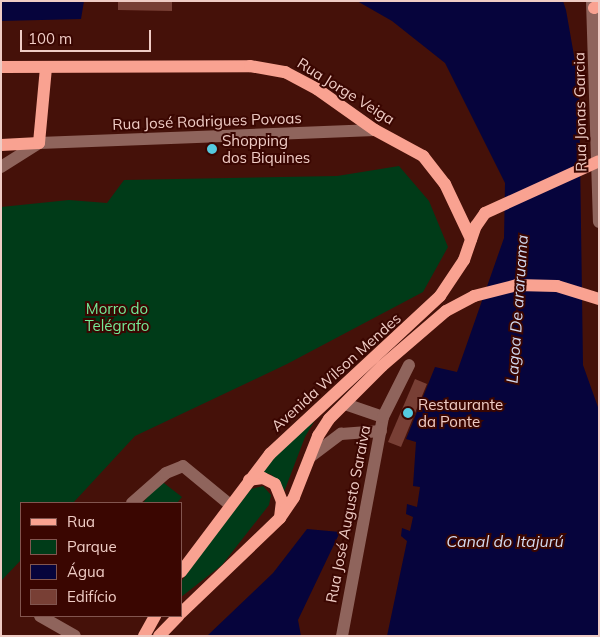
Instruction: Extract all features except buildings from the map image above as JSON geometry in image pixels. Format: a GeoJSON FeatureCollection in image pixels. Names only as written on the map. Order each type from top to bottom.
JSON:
{"type":"FeatureCollection","features":[{"type":"Feature","properties":{"kind":"main road","name":"Rua Jorge Veiga"},"geometry":{"type":"LineString","coordinates":[[1,67],[272,68],[304,81],[375,130],[423,156],[454,199],[471,239]]}},
{"type":"Feature","properties":{"kind":"main road"},"geometry":{"type":"LineString","coordinates":[[1,145],[39,143],[46,67]]}},
{"type":"Feature","properties":{"kind":"main road"},"geometry":{"type":"LineString","coordinates":[[454,199],[484,214],[599,161]]}},
{"type":"Feature","properties":{"kind":"main road","name":"Avenida Wilson Mendes"},"geometry":{"type":"LineString","coordinates":[[182,571],[228,504],[249,480],[324,401],[428,310],[453,280],[484,214]]}},
{"type":"Feature","properties":{"kind":"main road","name":"Avenida Wilson Mendes"},"geometry":{"type":"LineString","coordinates":[[182,612],[242,558],[280,518],[294,497],[323,428],[355,392],[382,366],[446,311],[494,289],[557,286],[599,299]]}},
{"type":"Feature","properties":{"kind":"main road"},"geometry":{"type":"LineString","coordinates":[[324,401],[345,404]]}},
{"type":"Feature","properties":{"kind":"main road"},"geometry":{"type":"LineString","coordinates":[[249,480],[263,478],[275,484],[282,500],[280,518]]}},
{"type":"Feature","properties":{"kind":"main road"},"geometry":{"type":"LineString","coordinates":[[144,636],[154,617]]}},
{"type":"Feature","properties":{"kind":"main road"},"geometry":{"type":"LineString","coordinates":[[159,636],[177,617]]}},
{"type":"Feature","properties":{"kind":"street","name":"Rua Jonas Garcia"},"geometry":{"type":"LineString","coordinates":[[595,5],[599,222]]}},
{"type":"Feature","properties":{"kind":"street","name":"Rua José Rodrigues Povoas"},"geometry":{"type":"LineString","coordinates":[[39,143],[375,130]]}},
{"type":"Feature","properties":{"kind":"street"},"geometry":{"type":"LineString","coordinates":[[1,167],[39,143]]}},
{"type":"Feature","properties":{"kind":"street"},"geometry":{"type":"LineString","coordinates":[[383,417],[409,365]]}},
{"type":"Feature","properties":{"kind":"street","name":"Rua José Augusto Saraiva"},"geometry":{"type":"LineString","coordinates":[[342,636],[383,417],[345,404]]}},
{"type":"Feature","properties":{"kind":"street"},"geometry":{"type":"LineString","coordinates":[[310,457],[342,434],[381,431]]}},
{"type":"Feature","properties":{"kind":"street"},"geometry":{"type":"LineString","coordinates":[[133,502],[166,473],[183,466],[228,504]]}},
{"type":"Feature","properties":{"kind":"street"},"geometry":{"type":"LineString","coordinates":[[44,617],[75,636]]}},
{"type":"Feature","properties":{"kind":"green space","name":"Morro do Telégrafo"},"geometry":{"type":"Polygon","coordinates":[[[399,166],[429,201],[448,247],[423,292],[287,364],[135,436],[74,502],[20,502],[20,561],[1,581],[1,207],[69,200],[107,203],[124,180],[337,176],[399,166]]]}},
{"type":"Feature","properties":{"kind":"green space"},"geometry":{"type":"Polygon","coordinates":[[[322,408],[305,437],[284,492],[272,475],[259,471],[322,408]]]}},
{"type":"Feature","properties":{"kind":"green space"},"geometry":{"type":"Polygon","coordinates":[[[160,480],[182,497],[178,502],[144,502],[160,480]]]}},
{"type":"Feature","properties":{"kind":"green space"},"geometry":{"type":"Polygon","coordinates":[[[263,486],[271,495],[269,505],[222,565],[182,596],[182,581],[251,489],[263,486]]]}},
{"type":"Feature","properties":{"kind":"water"},"geometry":{"type":"Polygon","coordinates":[[[1,1],[84,1],[81,19],[1,21],[1,1]]]}},
{"type":"Feature","properties":{"kind":"water","name":"Canal do Itajurú"},"geometry":{"type":"Polygon","coordinates":[[[357,1],[563,1],[579,84],[583,365],[599,410],[599,636],[387,636],[407,541],[401,536],[402,528],[410,531],[413,517],[406,514],[407,504],[417,507],[420,487],[413,486],[416,442],[406,439],[435,367],[457,372],[504,238],[505,183],[445,63],[392,21],[357,1]]]}},
{"type":"Feature","properties":{"kind":"water"},"geometry":{"type":"Polygon","coordinates":[[[307,529],[340,532],[298,620],[301,636],[207,636],[273,573],[307,529]]]}},
{"type":"Feature","properties":{"kind":"place","name":"Shopping dos Biquines"},"geometry":{"type":"Point","coordinates":[212,149]}},
{"type":"Feature","properties":{"kind":"place","name":"Restaurante da Ponte"},"geometry":{"type":"Point","coordinates":[408,413]}},
{"type":"Feature","properties":{"kind":"water label","name":"Lagoa De araruama"},"geometry":{"type":"Point","coordinates":[517,309]}}]}
